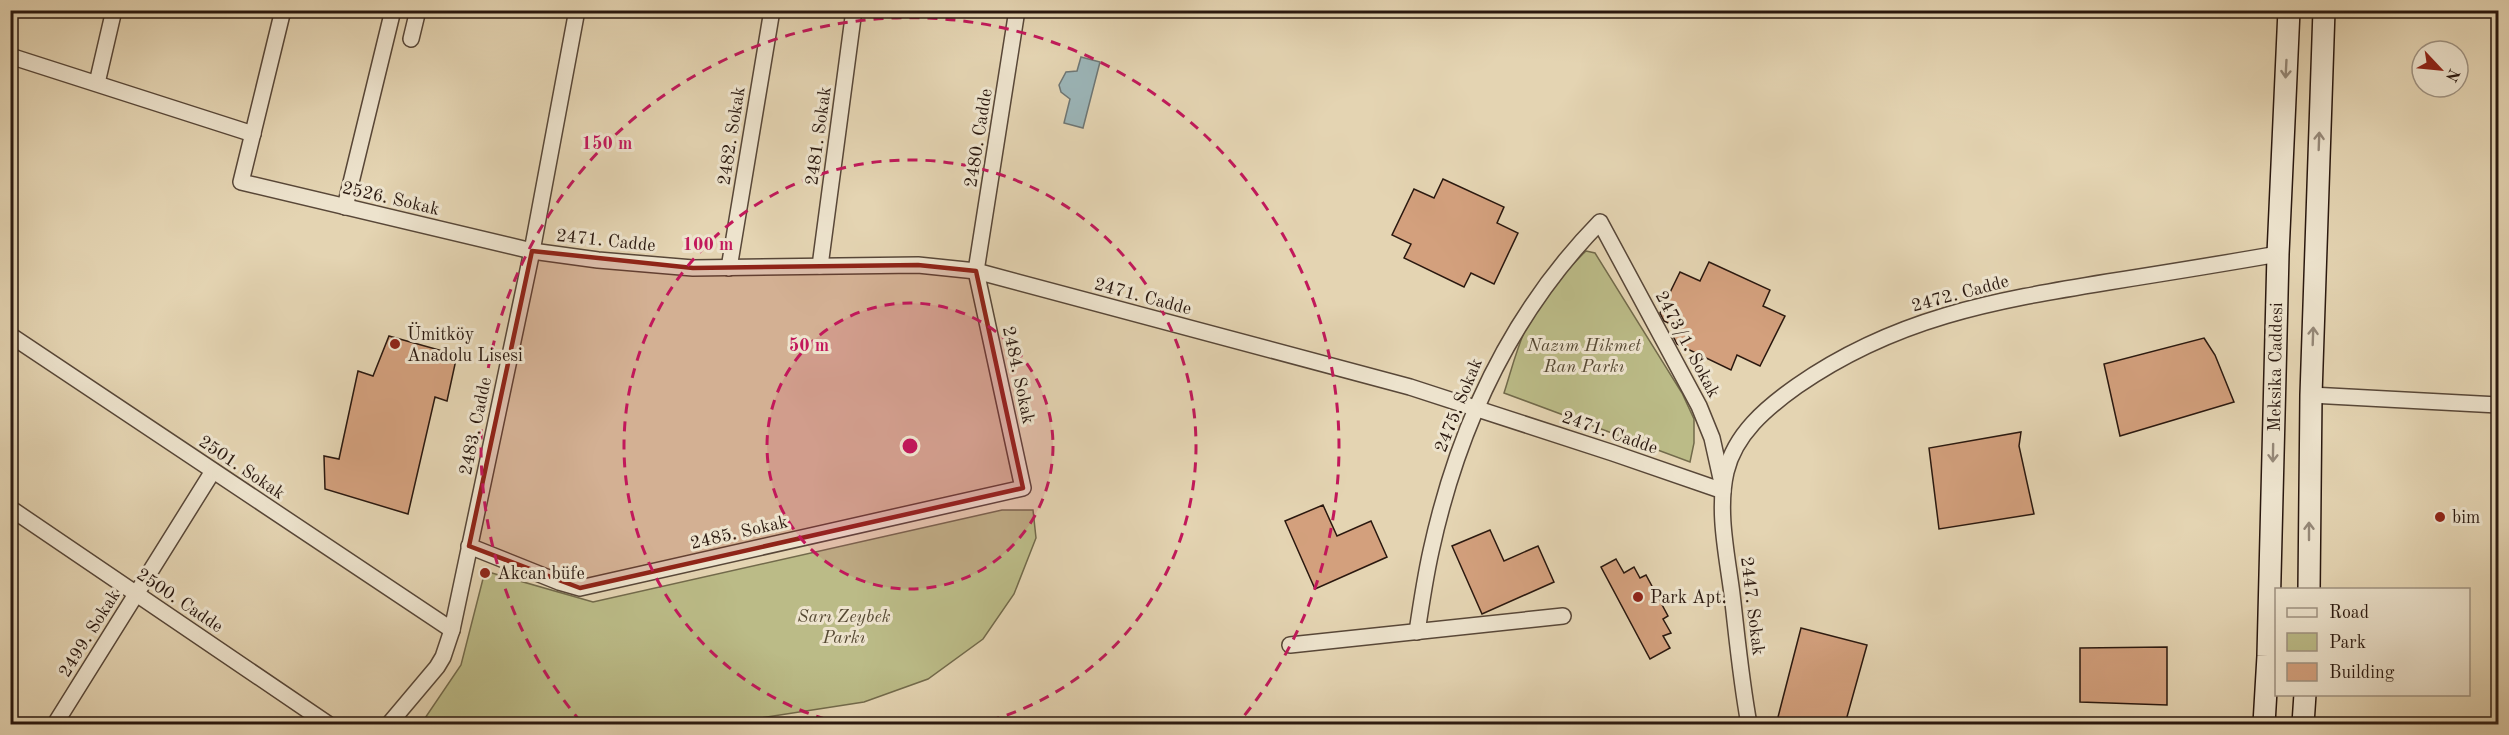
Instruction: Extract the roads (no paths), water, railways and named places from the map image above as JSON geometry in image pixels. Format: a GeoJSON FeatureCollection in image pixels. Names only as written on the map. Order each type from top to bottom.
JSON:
{"type":"FeatureCollection","features":[{"type":"Feature","properties":{"kind":"main road","name":"Meksika Caddesi"},"geometry":{"type":"LineString","coordinates":[[2264,724],[2268,656],[2278,254],[2289,10]]}},
{"type":"Feature","properties":{"kind":"main road","name":"Meksika Caddesi"},"geometry":{"type":"LineString","coordinates":[[2309,588],[2311,395],[2324,10]]}},
{"type":"Feature","properties":{"kind":"main road"},"geometry":{"type":"LineString","coordinates":[[2303,724],[2305,696]]}},
{"type":"Feature","properties":{"kind":"street"},"geometry":{"type":"LineString","coordinates":[[97,83],[114,10]]}},
{"type":"Feature","properties":{"kind":"street"},"geometry":{"type":"LineString","coordinates":[[10,56],[253,134],[283,10]]}},
{"type":"Feature","properties":{"kind":"street"},"geometry":{"type":"LineString","coordinates":[[345,207],[393,10]]}},
{"type":"Feature","properties":{"kind":"street"},"geometry":{"type":"LineString","coordinates":[[411,39],[418,10]]}},
{"type":"Feature","properties":{"kind":"street","name":"2483. Cadde"},"geometry":{"type":"LineString","coordinates":[[389,724],[437,668],[452,630],[532,251],[577,10]]}},
{"type":"Feature","properties":{"kind":"street","name":"2482. Sokak"},"geometry":{"type":"LineString","coordinates":[[729,268],[772,10]]}},
{"type":"Feature","properties":{"kind":"street","name":"2481. Sokak"},"geometry":{"type":"LineString","coordinates":[[820,266],[854,10]]}},
{"type":"Feature","properties":{"kind":"street","name":"2480. Cadde"},"geometry":{"type":"LineString","coordinates":[[976,271],[1017,10]]}},
{"type":"Feature","properties":{"kind":"street","name":"2526. Sokak"},"geometry":{"type":"LineString","coordinates":[[253,134],[241,182],[532,251]]}},
{"type":"Feature","properties":{"kind":"street","name":"2475. Sokak"},"geometry":{"type":"LineString","coordinates":[[1417,632],[1431,552],[1444,497],[1476,408],[1498,359],[1521,320],[1572,251],[1600,222]]}},
{"type":"Feature","properties":{"kind":"street","name":"2473/1. Sokak"},"geometry":{"type":"LineString","coordinates":[[1600,222],[1699,406],[1712,438],[1724,491]]}},
{"type":"Feature","properties":{"kind":"street","name":"2471. Cadde"},"geometry":{"type":"LineString","coordinates":[[532,251],[649,265],[729,268],[918,265],[976,271],[1331,366],[1476,408],[1724,491]]}},
{"type":"Feature","properties":{"kind":"street","name":"2472. Cadde"},"geometry":{"type":"LineString","coordinates":[[1724,491],[1726,472],[1733,452],[1744,433],[1759,417],[1809,378],[1863,346],[1888,335],[1951,313],[1992,302],[2278,254]]}},
{"type":"Feature","properties":{"kind":"street","name":"2484. Sokak"},"geometry":{"type":"LineString","coordinates":[[976,271],[1023,488]]}},
{"type":"Feature","properties":{"kind":"street","name":"2501. Sokak"},"geometry":{"type":"LineString","coordinates":[[10,335],[452,630]]}},
{"type":"Feature","properties":{"kind":"street"},"geometry":{"type":"LineString","coordinates":[[2311,395],[2499,405]]}},
{"type":"Feature","properties":{"kind":"street","name":"2499. Sokak"},"geometry":{"type":"LineString","coordinates":[[56,724],[213,471]]}},
{"type":"Feature","properties":{"kind":"street","name":"2485. Sokak"},"geometry":{"type":"LineString","coordinates":[[469,546],[559,582],[580,588],[1023,488]]}},
{"type":"Feature","properties":{"kind":"street","name":"2447. Sokak"},"geometry":{"type":"LineString","coordinates":[[1724,491],[1725,540],[1749,724]]}},
{"type":"Feature","properties":{"kind":"street","name":"2500. Cadde"},"geometry":{"type":"LineString","coordinates":[[10,508],[328,724]]}},
{"type":"Feature","properties":{"kind":"street"},"geometry":{"type":"LineString","coordinates":[[1290,645],[1563,616]]}},
{"type":"Feature","properties":{"kind":"water"},"geometry":{"type":"Polygon","coordinates":[[[1081,57],[1100,62],[1083,128],[1064,123],[1070,99],[1061,92],[1059,85],[1066,72],[1077,71],[1081,57]]]}},
{"type":"Feature","properties":{"kind":"place","name":"Ümitköy Anadolu Lisesi"},"geometry":{"type":"Point","coordinates":[395,344]}},
{"type":"Feature","properties":{"kind":"place","name":"bim"},"geometry":{"type":"Point","coordinates":[2440,517]}},
{"type":"Feature","properties":{"kind":"place","name":"Akcan büfe"},"geometry":{"type":"Point","coordinates":[485,573]}},
{"type":"Feature","properties":{"kind":"place","name":"Park Apt."},"geometry":{"type":"Point","coordinates":[1638,597]}},
{"type":"Feature","properties":{"kind":"park label","name":"Nazım Hikmet Ran Parkı"},"geometry":{"type":"Point","coordinates":[1584,355]}},
{"type":"Feature","properties":{"kind":"park label","name":"Sarı Zeybek Parkı"},"geometry":{"type":"Point","coordinates":[844,626]}}]}
